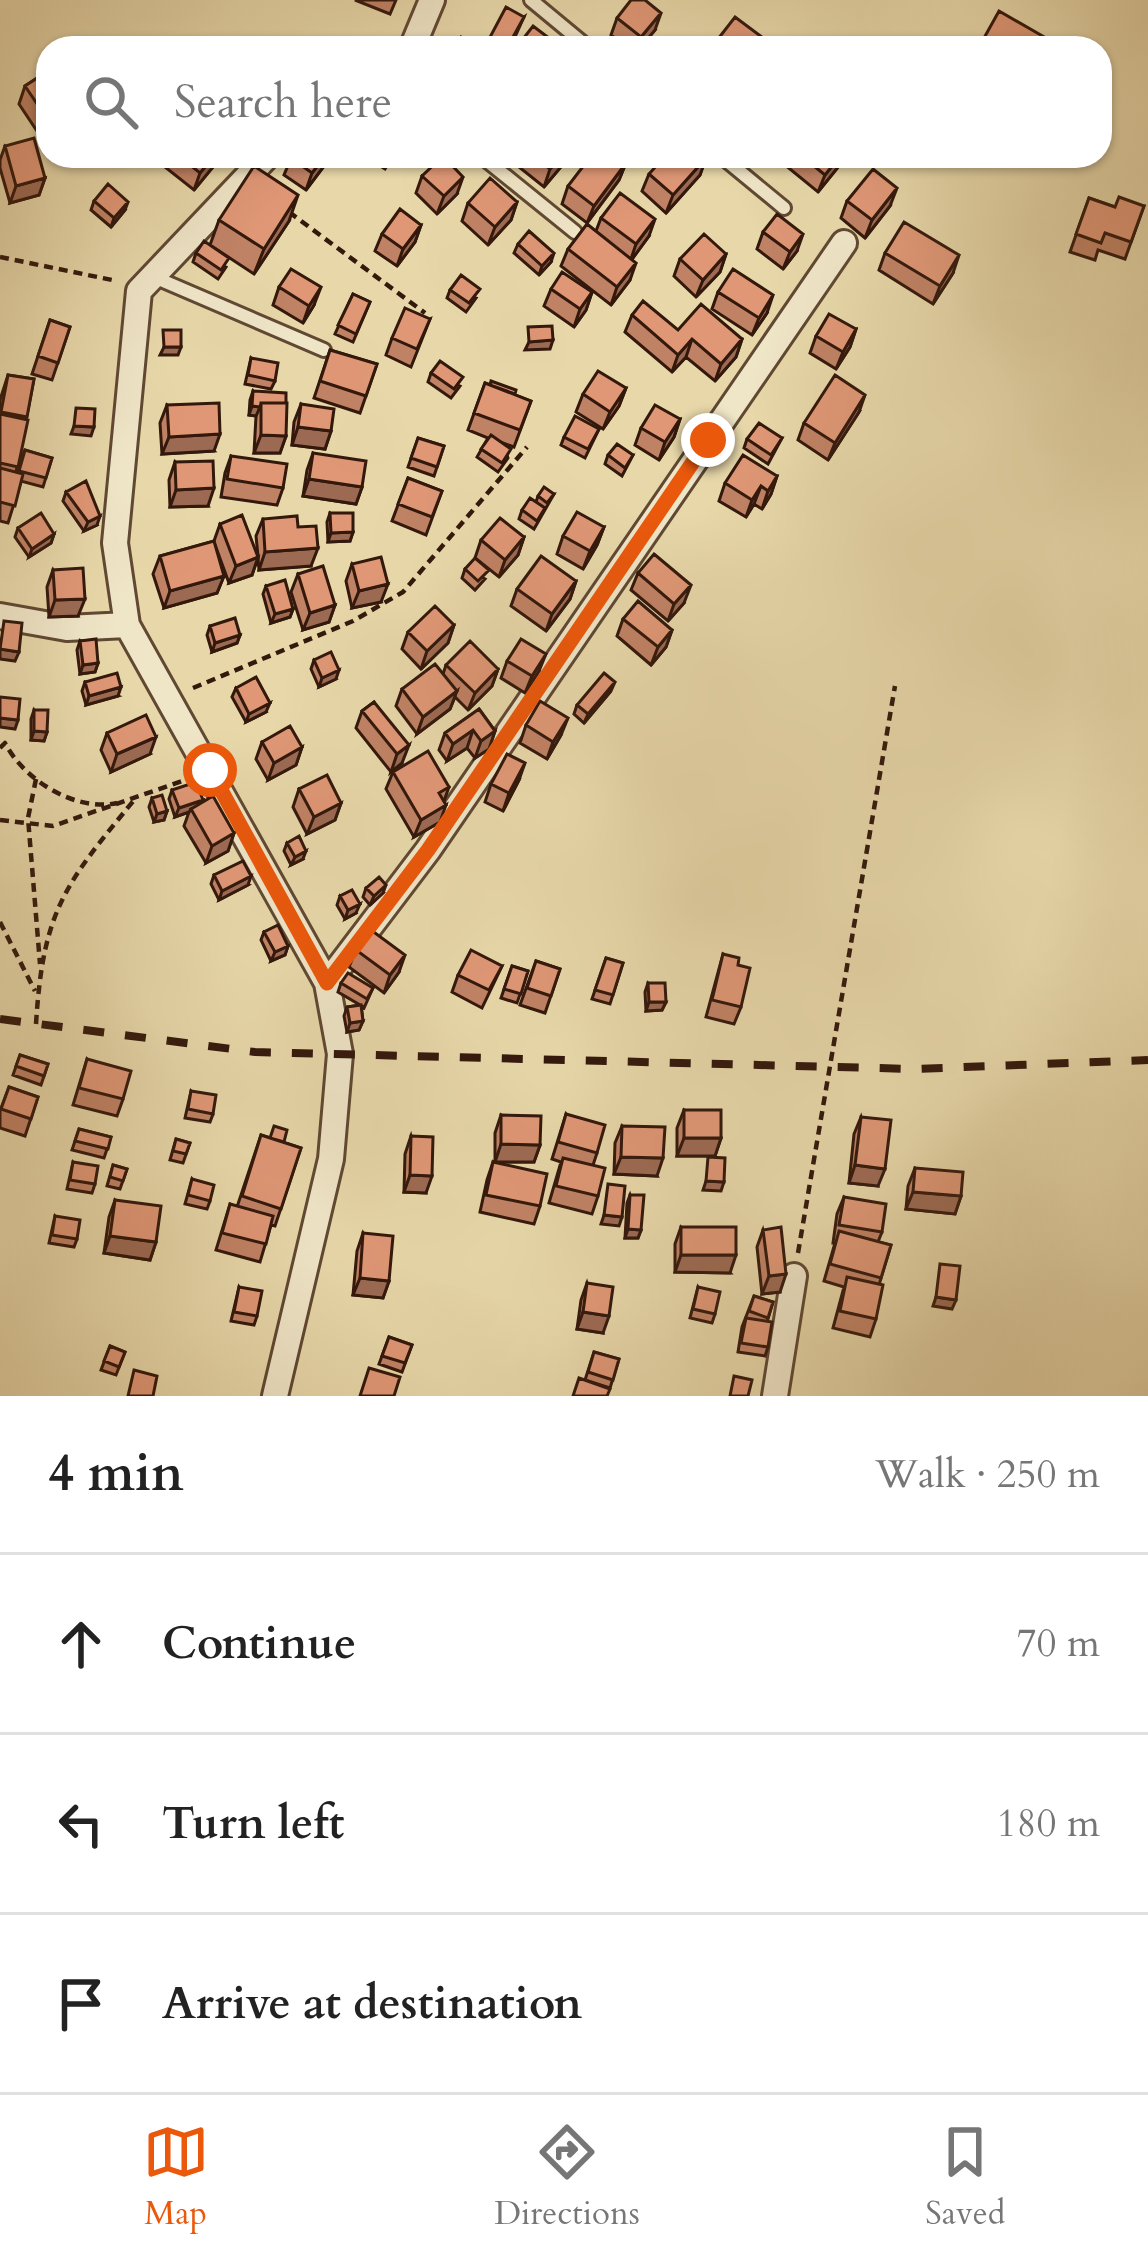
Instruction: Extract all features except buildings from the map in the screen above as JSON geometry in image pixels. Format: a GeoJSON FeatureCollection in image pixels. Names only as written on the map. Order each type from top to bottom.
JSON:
{"type":"FeatureCollection","features":[{"type":"Feature","properties":{"kind":"street"},"geometry":{"type":"LineString","coordinates":[[417,36],[432,0]]}},
{"type":"Feature","properties":{"kind":"street"},"geometry":{"type":"LineString","coordinates":[[256,168],[146,284],[115,543],[127,625],[327,983],[340,1054],[331,1160],[274,1396]]}},
{"type":"Feature","properties":{"kind":"street"},"geometry":{"type":"LineString","coordinates":[[327,983],[428,850],[844,243]]}},
{"type":"Feature","properties":{"kind":"street"},"geometry":{"type":"LineString","coordinates":[[0,616],[67,628],[127,625]]}},
{"type":"Feature","properties":{"kind":"street"},"geometry":{"type":"LineString","coordinates":[[775,1396],[794,1276]]}},
{"type":"Feature","properties":{"kind":"lane"},"geometry":{"type":"LineString","coordinates":[[531,0],[574,36]]}},
{"type":"Feature","properties":{"kind":"lane"},"geometry":{"type":"LineString","coordinates":[[496,168],[575,232]]}},
{"type":"Feature","properties":{"kind":"lane"},"geometry":{"type":"LineString","coordinates":[[736,168],[784,208]]}},
{"type":"Feature","properties":{"kind":"lane"},"geometry":{"type":"LineString","coordinates":[[146,284],[325,350]]}},
{"type":"Feature","properties":{"kind":"path"},"geometry":{"type":"LineString","coordinates":[[282,207],[425,314]]}},
{"type":"Feature","properties":{"kind":"path"},"geometry":{"type":"LineString","coordinates":[[0,256],[146,284]]}},
{"type":"Feature","properties":{"kind":"path"},"geometry":{"type":"LineString","coordinates":[[171,698],[279,648],[353,621],[404,592],[526,448]]}},
{"type":"Feature","properties":{"kind":"path"},"geometry":{"type":"LineString","coordinates":[[794,1276],[895,686]]}},
{"type":"Feature","properties":{"kind":"path"},"geometry":{"type":"LineString","coordinates":[[0,748],[5,743],[14,759],[54,792],[106,805],[135,799]]}},
{"type":"Feature","properties":{"kind":"path"},"geometry":{"type":"LineString","coordinates":[[0,820],[53,826],[210,770]]}},
{"type":"Feature","properties":{"kind":"path"},"geometry":{"type":"LineString","coordinates":[[36,779],[29,795],[28,826],[41,970]]}},
{"type":"Feature","properties":{"kind":"path"},"geometry":{"type":"LineString","coordinates":[[36,1024],[52,910],[63,889],[135,799]]}},
{"type":"Feature","properties":{"kind":"path"},"geometry":{"type":"LineString","coordinates":[[0,922],[38,997]]}},
{"type":"Feature","properties":{"kind":"railway"},"geometry":{"type":"LineString","coordinates":[[0,1019],[255,1052],[914,1069],[1148,1060]]}},
{"type":"Feature","properties":{"kind":"route"},"geometry":{"type":"LineString","coordinates":[[210,770],[327,983],[428,850],[708,440]]}}]}
